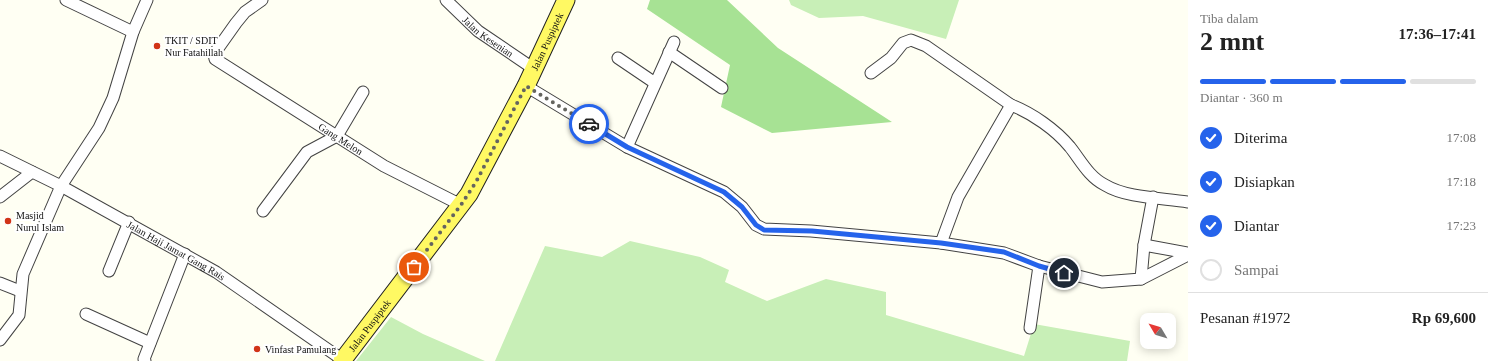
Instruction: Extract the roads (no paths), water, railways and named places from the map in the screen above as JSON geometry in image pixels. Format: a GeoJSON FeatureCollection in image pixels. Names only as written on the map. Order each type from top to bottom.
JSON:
{"type":"FeatureCollection","features":[{"type":"Feature","properties":{"kind":"main road","name":"Jalan Puspiptek"},"geometry":{"type":"LineString","coordinates":[[342,360],[461,205],[476,182],[526,86],[566,0]]}},
{"type":"Feature","properties":{"kind":"street"},"geometry":{"type":"LineString","coordinates":[[66,0],[133,32]]}},
{"type":"Feature","properties":{"kind":"street"},"geometry":{"type":"LineString","coordinates":[[0,340],[19,315],[20,291],[26,266],[61,186],[98,128],[113,98],[133,32],[147,0]]}},
{"type":"Feature","properties":{"kind":"street","name":"Gang Melon"},"geometry":{"type":"LineString","coordinates":[[262,0],[246,12],[236,23],[214,54],[213,58],[384,166],[461,205]]}},
{"type":"Feature","properties":{"kind":"street","name":"Jalan Kesenian"},"geometry":{"type":"LineString","coordinates":[[446,0],[478,31],[534,69]]}},
{"type":"Feature","properties":{"kind":"street"},"geometry":{"type":"LineString","coordinates":[[871,74],[891,58],[903,43],[911,40],[926,46],[1011,105],[1021,109],[1054,132],[1070,147],[1089,172],[1104,185],[1115,191],[1188,202]]}},
{"type":"Feature","properties":{"kind":"street"},"geometry":{"type":"LineString","coordinates":[[627,147],[672,47],[722,88]]}},
{"type":"Feature","properties":{"kind":"street"},"geometry":{"type":"LineString","coordinates":[[618,58],[655,84]]}},
{"type":"Feature","properties":{"kind":"street"},"geometry":{"type":"LineString","coordinates":[[526,86],[627,147],[724,192],[742,207],[756,225],[764,230],[812,231],[941,243],[1004,252],[1039,266],[1102,282],[1141,279],[1188,254]]}},
{"type":"Feature","properties":{"kind":"street"},"geometry":{"type":"LineString","coordinates":[[263,210],[307,152],[337,136],[363,92]]}},
{"type":"Feature","properties":{"kind":"street"},"geometry":{"type":"LineString","coordinates":[[941,243],[958,197],[1011,105]]}},
{"type":"Feature","properties":{"kind":"street","name":"Jalan Haji Jamat Gang Rais"},"geometry":{"type":"LineString","coordinates":[[0,156],[129,222],[222,276],[342,360]]}},
{"type":"Feature","properties":{"kind":"street"},"geometry":{"type":"LineString","coordinates":[[0,196],[32,172]]}},
{"type":"Feature","properties":{"kind":"street"},"geometry":{"type":"LineString","coordinates":[[1141,279],[1144,245],[1153,197]]}},
{"type":"Feature","properties":{"kind":"street"},"geometry":{"type":"LineString","coordinates":[[109,271],[129,222]]}},
{"type":"Feature","properties":{"kind":"street"},"geometry":{"type":"LineString","coordinates":[[1144,245],[1188,254]]}},
{"type":"Feature","properties":{"kind":"street"},"geometry":{"type":"LineString","coordinates":[[145,361],[144,359],[184,254]]}},
{"type":"Feature","properties":{"kind":"street"},"geometry":{"type":"LineString","coordinates":[[1030,328],[1039,266]]}},
{"type":"Feature","properties":{"kind":"street"},"geometry":{"type":"LineString","coordinates":[[0,282],[20,291]]}},
{"type":"Feature","properties":{"kind":"street"},"geometry":{"type":"LineString","coordinates":[[86,314],[150,343]]}},
{"type":"Feature","properties":{"kind":"place","name":"TKIT / SDIT Nur Fatahillah"},"geometry":{"type":"Point","coordinates":[157,46]}},
{"type":"Feature","properties":{"kind":"place","name":"Masjid Nurul Islam"},"geometry":{"type":"Point","coordinates":[8,221]}},
{"type":"Feature","properties":{"kind":"place","name":"Vinfast Pamulang"},"geometry":{"type":"Point","coordinates":[257,349]}}]}
